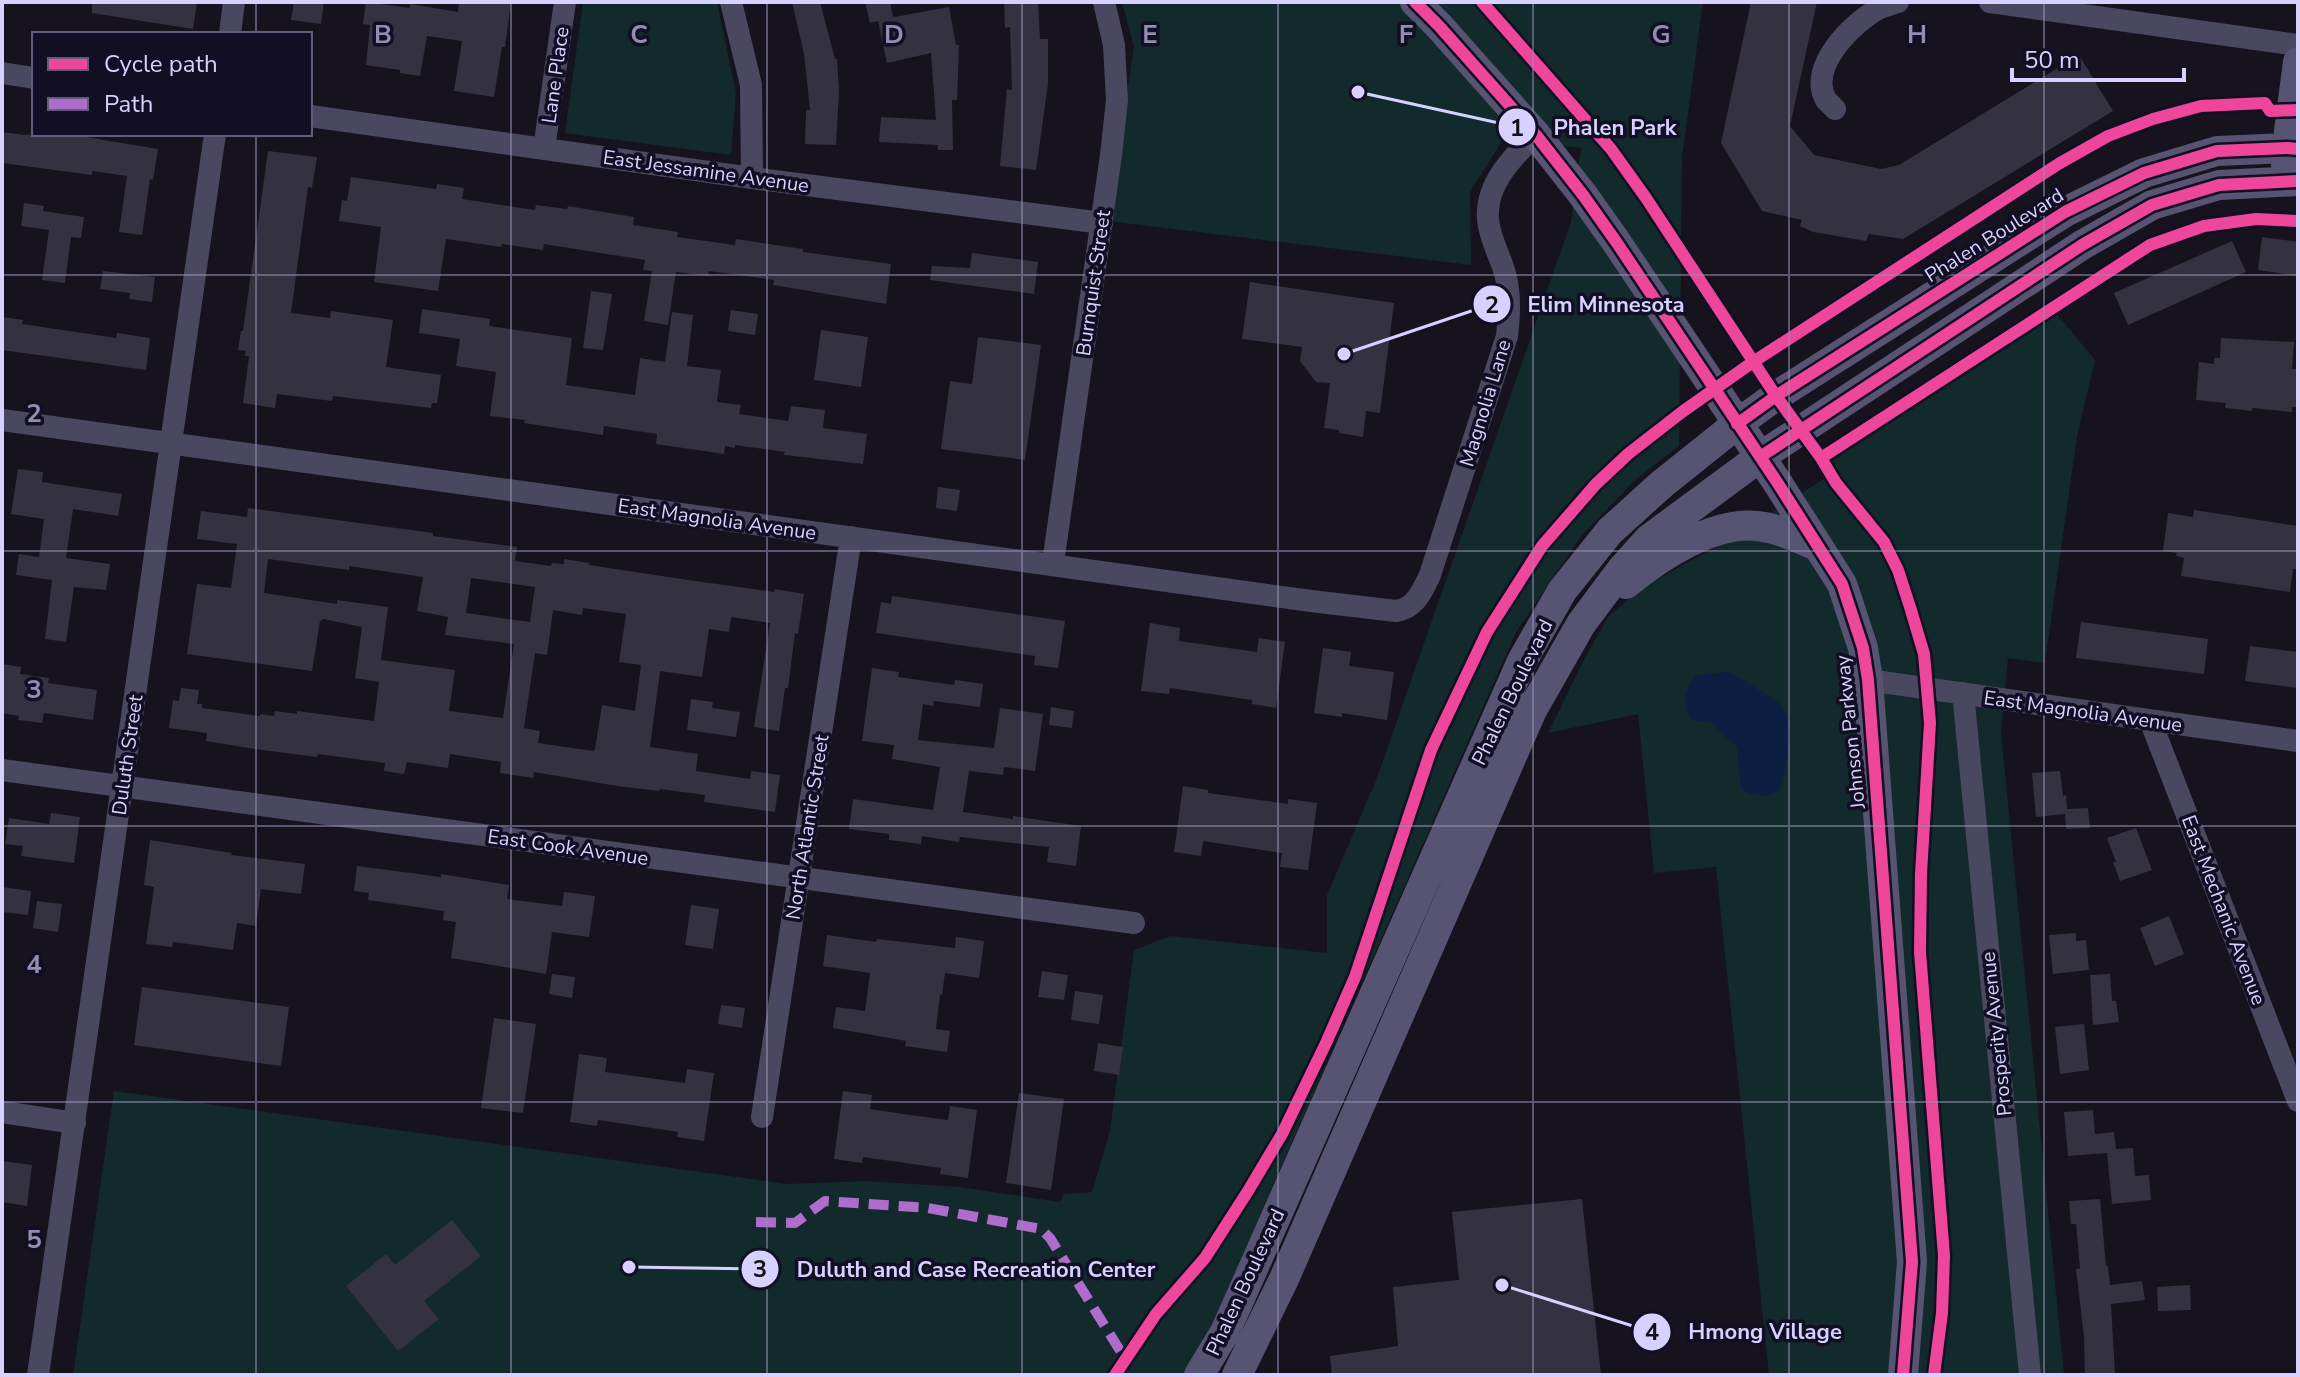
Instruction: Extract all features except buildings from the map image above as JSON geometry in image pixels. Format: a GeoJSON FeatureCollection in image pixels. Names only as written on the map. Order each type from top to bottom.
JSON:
{"type":"FeatureCollection","features":[{"type":"Feature","properties":{"kind":"main road","name":"Johnson Parkway"},"geometry":{"type":"LineString","coordinates":[[1415,2],[1431,14],[1536,135],[1608,230],[1842,584],[1863,648],[1868,680],[1912,1262],[1903,1375]]}},
{"type":"Feature","properties":{"kind":"main road"},"geometry":{"type":"LineString","coordinates":[[2292,181],[2298,62]]}},
{"type":"Feature","properties":{"kind":"main road","name":"Phalen Boulevard"},"geometry":{"type":"LineString","coordinates":[[1199,1375],[1225,1332],[1522,661],[1562,591],[1610,531],[1662,484],[1737,424],[2065,212],[2144,173],[2217,151],[2293,148]]}},
{"type":"Feature","properties":{"kind":"main road","name":"Phalen Boulevard"},"geometry":{"type":"LineString","coordinates":[[1237,1375],[1284,1279],[1532,710],[1581,624],[1622,569],[1649,539],[1760,457],[2082,245],[2152,205],[2219,185],[2292,181]]}},
{"type":"Feature","properties":{"kind":"main road"},"geometry":{"type":"LineString","coordinates":[[1544,689],[1582,632],[1619,589],[1660,559],[1709,533],[1734,526],[1757,526],[1817,546]]}},
{"type":"Feature","properties":{"kind":"street"},"geometry":{"type":"LineString","coordinates":[[230,32],[234,2]]}},
{"type":"Feature","properties":{"kind":"street","name":"Lane Place"},"geometry":{"type":"LineString","coordinates":[[544,149],[565,2]]}},
{"type":"Feature","properties":{"kind":"street"},"geometry":{"type":"LineString","coordinates":[[731,2],[751,85],[752,178]]}},
{"type":"Feature","properties":{"kind":"street","name":"Burnquist Street"},"geometry":{"type":"LineString","coordinates":[[1053,563],[1117,100],[1114,45],[1104,2]]}},
{"type":"Feature","properties":{"kind":"street"},"geometry":{"type":"LineString","coordinates":[[1835,109],[1826,100],[1822,83],[1824,65],[1856,24],[1879,9],[1898,2]]}},
{"type":"Feature","properties":{"kind":"street"},"geometry":{"type":"LineString","coordinates":[[1990,2],[2298,45]]}},
{"type":"Feature","properties":{"kind":"street"},"geometry":{"type":"LineString","coordinates":[[2,73],[32,78]]}},
{"type":"Feature","properties":{"kind":"street","name":"East Jessamine Avenue"},"geometry":{"type":"LineString","coordinates":[[312,116],[1102,223]]}},
{"type":"Feature","properties":{"kind":"street","name":"Magnolia Lane"},"geometry":{"type":"LineString","coordinates":[[1423,589],[1507,336],[1509,295],[1505,272],[1488,222],[1490,196],[1515,154],[1536,135]]}},
{"type":"Feature","properties":{"kind":"street","name":"Duluth Street"},"geometry":{"type":"LineString","coordinates":[[38,1375],[215,136]]}},
{"type":"Feature","properties":{"kind":"street","name":"East Magnolia Avenue"},"geometry":{"type":"LineString","coordinates":[[2,420],[1396,611],[1411,605],[1423,589]]}},
{"type":"Feature","properties":{"kind":"street","name":"North Atlantic Street"},"geometry":{"type":"LineString","coordinates":[[762,1117],[851,537]]}},
{"type":"Feature","properties":{"kind":"street","name":"East Magnolia Avenue"},"geometry":{"type":"LineString","coordinates":[[1868,680],[2298,741]]}},
{"type":"Feature","properties":{"kind":"street","name":"Prosperity Avenue"},"geometry":{"type":"LineString","coordinates":[[1963,693],[2030,1375]]}},
{"type":"Feature","properties":{"kind":"street","name":"East Mechanic Avenue"},"geometry":{"type":"LineString","coordinates":[[2150,720],[2298,1101]]}},
{"type":"Feature","properties":{"kind":"street","name":"East Cook Avenue"},"geometry":{"type":"LineString","coordinates":[[2,770],[1134,923]]}},
{"type":"Feature","properties":{"kind":"street"},"geometry":{"type":"LineString","coordinates":[[2,1112],[75,1123]]}},
{"type":"Feature","properties":{"kind":"green space"},"geometry":{"type":"Polygon","coordinates":[[[583,2],[717,2],[736,93],[731,155],[565,133],[583,2]]]}},
{"type":"Feature","properties":{"kind":"green space"},"geometry":{"type":"Polygon","coordinates":[[[1122,2],[1703,2],[1682,158],[1679,446],[1635,480],[1581,536],[1516,632],[1209,1331],[1183,1375],[73,1375],[114,1091],[787,1184],[867,1181],[959,1187],[1060,1202],[1064,1194],[1092,1192],[1110,1131],[1134,950],[1170,936],[1327,953],[1327,895],[1377,778],[1571,222],[1581,148],[1504,138],[1470,192],[1471,265],[1108,221],[1134,47],[1122,2]]]}},
{"type":"Feature","properties":{"kind":"green space"},"geometry":{"type":"Polygon","coordinates":[[[2056,313],[2095,360],[2077,436],[2045,663],[2008,658],[2001,732],[2064,1375],[1769,1375],[1716,867],[1654,873],[1638,714],[1548,733],[1608,617],[1645,586],[1721,544],[1838,470],[1827,460],[1971,371],[2056,313]]]}},
{"type":"Feature","properties":{"kind":"water"},"geometry":{"type":"Polygon","coordinates":[[[1729,671],[1777,702],[1786,715],[1790,736],[1787,759],[1779,791],[1769,796],[1748,794],[1741,788],[1737,747],[1710,722],[1692,720],[1686,709],[1686,692],[1695,676],[1729,671]]]}},
{"type":"Feature","properties":{"kind":"marked path"},"geometry":{"type":"LineString","coordinates":[[756,1222],[795,1223],[825,1201],[928,1208],[1041,1229],[1050,1238],[1126,1360]]}},
{"type":"Feature","properties":{"kind":"cycle path"},"geometry":{"type":"LineString","coordinates":[[1415,2],[1536,135],[1583,195],[1777,482],[1842,584],[1863,648],[1868,680],[1912,1262],[1903,1375]]}},
{"type":"Feature","properties":{"kind":"cycle path"},"geometry":{"type":"LineString","coordinates":[[1482,2],[1611,149],[1836,483],[1884,542],[1898,570],[1924,654],[1930,723],[1921,874],[1920,952],[1944,1256],[1942,1313],[1934,1375]]}},
{"type":"Feature","properties":{"kind":"cycle path"},"geometry":{"type":"LineString","coordinates":[[1115,1375],[1156,1314],[1205,1258],[1282,1134],[1355,977],[1431,750],[1487,632],[1542,546],[1596,484],[1628,454],[1682,412],[1753,362],[2060,163],[2108,136],[2201,106],[2265,103],[2270,111],[2298,110]]}},
{"type":"Feature","properties":{"kind":"cycle path"},"geometry":{"type":"LineString","coordinates":[[1737,424],[2065,212],[2144,173],[2217,151],[2298,149]]}},
{"type":"Feature","properties":{"kind":"cycle path"},"geometry":{"type":"LineString","coordinates":[[1760,457],[2082,245],[2152,205],[2219,185],[2298,181]]}},
{"type":"Feature","properties":{"kind":"cycle path"},"geometry":{"type":"LineString","coordinates":[[1821,458],[2150,245],[2204,226],[2256,219],[2298,221]]}},
{"type":"Feature","properties":{"kind":"place","name":"Phalen Park"},"geometry":{"type":"Point","coordinates":[1358,92]}},
{"type":"Feature","properties":{"kind":"place","name":"Elim Minnesota"},"geometry":{"type":"Point","coordinates":[1344,354]}},
{"type":"Feature","properties":{"kind":"place","name":"Duluth and Case Recreation Center"},"geometry":{"type":"Point","coordinates":[629,1267]}},
{"type":"Feature","properties":{"kind":"place","name":"Hmong Village"},"geometry":{"type":"Point","coordinates":[1502,1285]}}]}
